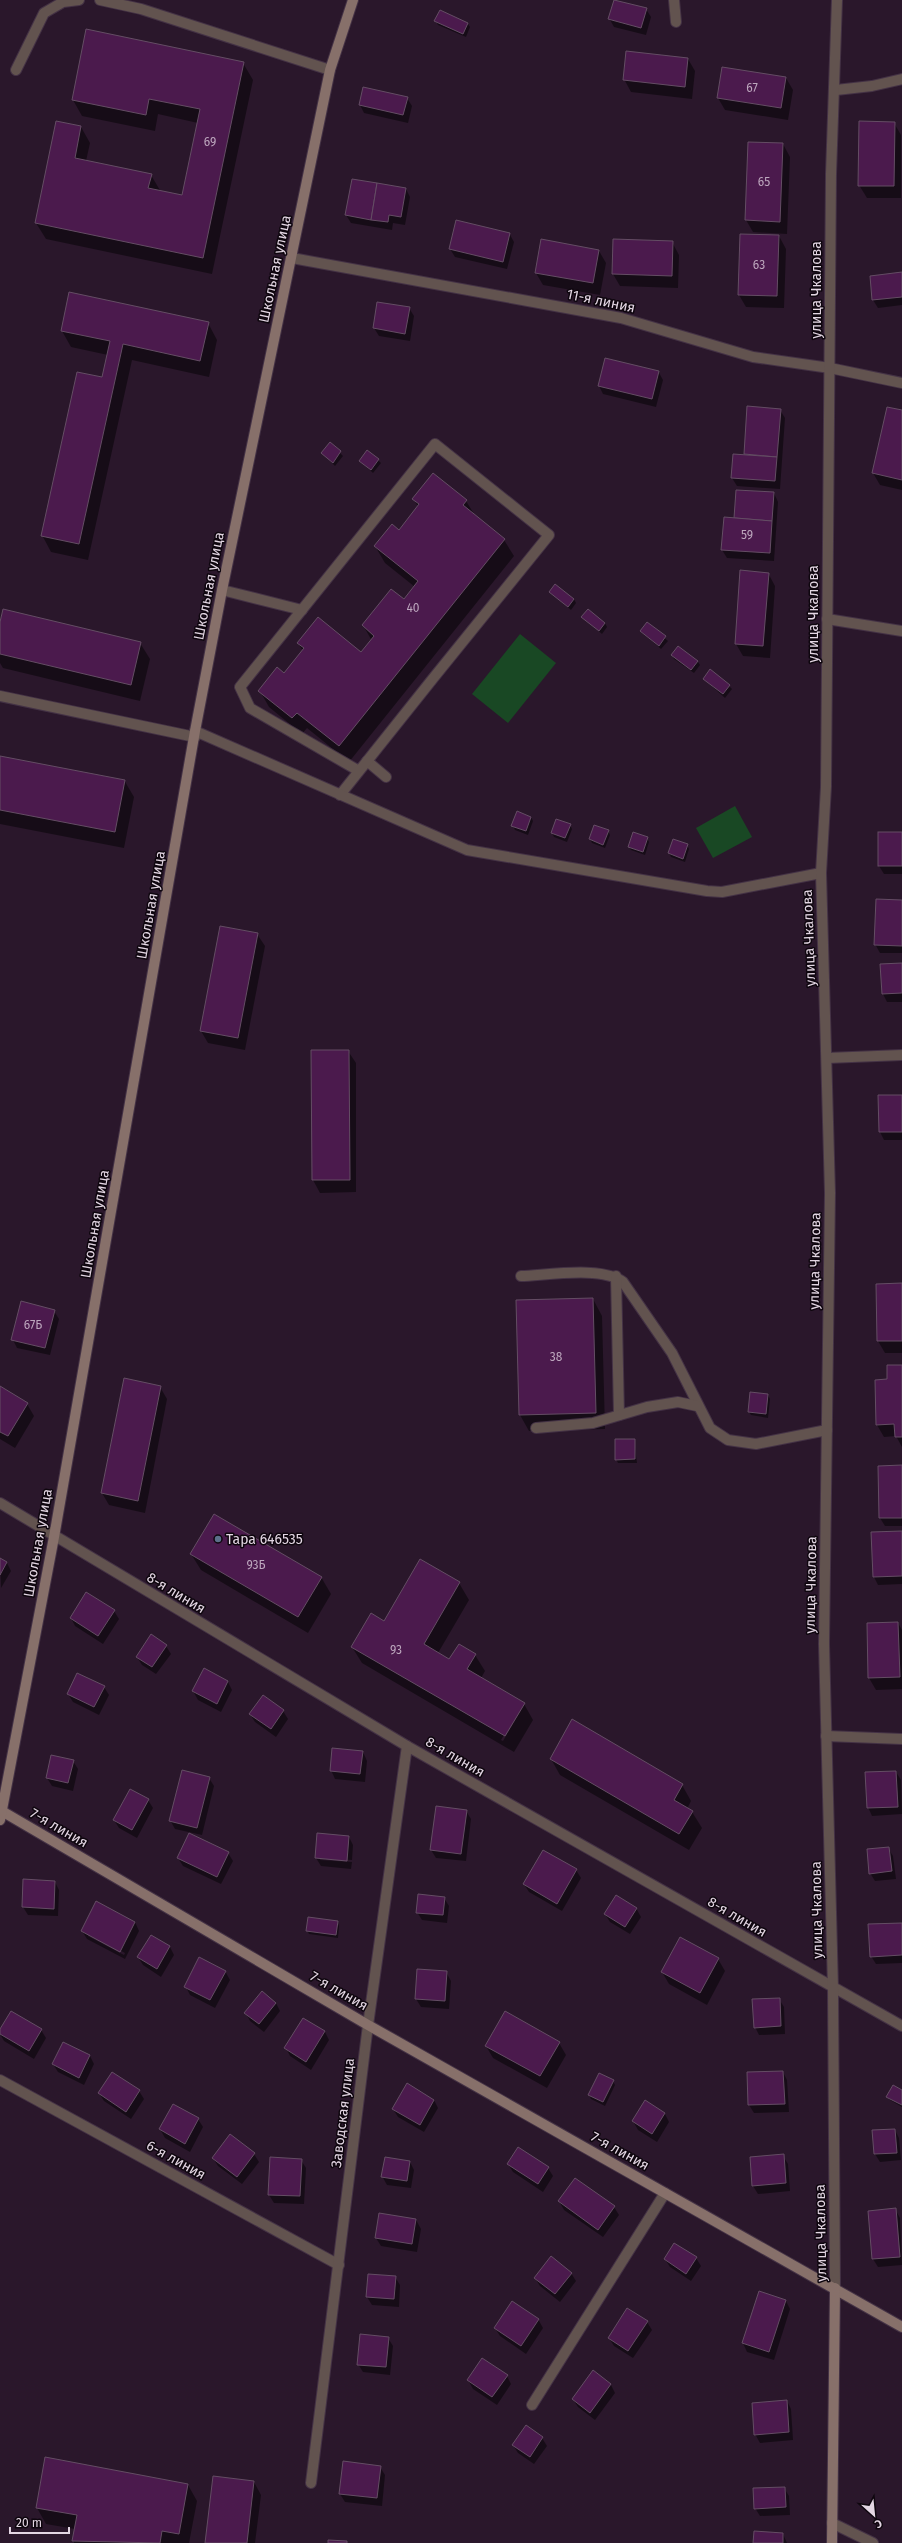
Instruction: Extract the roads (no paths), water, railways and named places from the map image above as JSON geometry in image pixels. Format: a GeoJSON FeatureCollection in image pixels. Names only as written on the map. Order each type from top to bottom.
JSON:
{"type":"FeatureCollection","features":[{"type":"Feature","properties":{"kind":"street"},"geometry":{"type":"LineString","coordinates":[[16,70],[44,13],[63,2],[79,0]]}},
{"type":"Feature","properties":{"kind":"street"},"geometry":{"type":"LineString","coordinates":[[100,0],[141,9],[330,70]]}},
{"type":"Feature","properties":{"kind":"street","name":"Школьная улица"},"geometry":{"type":"LineString","coordinates":[[0,1814],[54,1536],[195,734],[222,590],[330,70],[353,0]]}},
{"type":"Feature","properties":{"kind":"street"},"geometry":{"type":"LineString","coordinates":[[674,0],[676,22]]}},
{"type":"Feature","properties":{"kind":"street","name":"улица Чкалова"},"geometry":{"type":"LineString","coordinates":[[832,2543],[835,2288],[833,1988],[824,1644],[830,1193],[822,873],[826,787],[831,174],[836,90],[837,0]]}},
{"type":"Feature","properties":{"kind":"street"},"geometry":{"type":"LineString","coordinates":[[836,90],[872,86],[902,79]]}},
{"type":"Feature","properties":{"kind":"street","name":"11-я линия"},"geometry":{"type":"LineString","coordinates":[[292,258],[621,318],[753,357],[830,368],[902,383]]}},
{"type":"Feature","properties":{"kind":"street"},"geometry":{"type":"LineString","coordinates":[[340,795],[548,535],[435,444],[240,687],[250,708],[359,771]]}},
{"type":"Feature","properties":{"kind":"street"},"geometry":{"type":"LineString","coordinates":[[222,590],[302,610]]}},
{"type":"Feature","properties":{"kind":"street"},"geometry":{"type":"LineString","coordinates":[[827,618],[902,631]]}},
{"type":"Feature","properties":{"kind":"street"},"geometry":{"type":"LineString","coordinates":[[0,696],[195,734],[467,850],[708,891],[722,892],[822,873]]}},
{"type":"Feature","properties":{"kind":"street"},"geometry":{"type":"LineString","coordinates":[[367,761],[386,777]]}},
{"type":"Feature","properties":{"kind":"street"},"geometry":{"type":"LineString","coordinates":[[827,1058],[902,1055]]}},
{"type":"Feature","properties":{"kind":"street"},"geometry":{"type":"LineString","coordinates":[[521,1276],[596,1273],[616,1276],[623,1282],[672,1353],[697,1406],[710,1428],[728,1440],[756,1444],[827,1430]]}},
{"type":"Feature","properties":{"kind":"street"},"geometry":{"type":"LineString","coordinates":[[616,1276],[619,1415]]}},
{"type":"Feature","properties":{"kind":"street"},"geometry":{"type":"LineString","coordinates":[[536,1428],[593,1423],[647,1406],[678,1402],[697,1406]]}},
{"type":"Feature","properties":{"kind":"street","name":"8-я линия"},"geometry":{"type":"LineString","coordinates":[[0,1503],[407,1746],[902,2026]]}},
{"type":"Feature","properties":{"kind":"street"},"geometry":{"type":"LineString","coordinates":[[826,1736],[902,1740]]}},
{"type":"Feature","properties":{"kind":"street","name":"Заводская улица"},"geometry":{"type":"LineString","coordinates":[[311,2482],[368,2025],[407,1746]]}},
{"type":"Feature","properties":{"kind":"street","name":"7-я линия"},"geometry":{"type":"LineString","coordinates":[[0,1814],[368,2025],[835,2288],[902,2328]]}},
{"type":"Feature","properties":{"kind":"street","name":"6-я линия"},"geometry":{"type":"LineString","coordinates":[[0,2080],[339,2265]]}},
{"type":"Feature","properties":{"kind":"street"},"geometry":{"type":"LineString","coordinates":[[532,2405],[665,2192]]}},
{"type":"Feature","properties":{"kind":"street"},"geometry":{"type":"LineString","coordinates":[[832,2523],[873,2543]]}},
{"type":"Feature","properties":{"kind":"place","name":"Тара 646535"},"geometry":{"type":"Point","coordinates":[218,1539]}}]}
